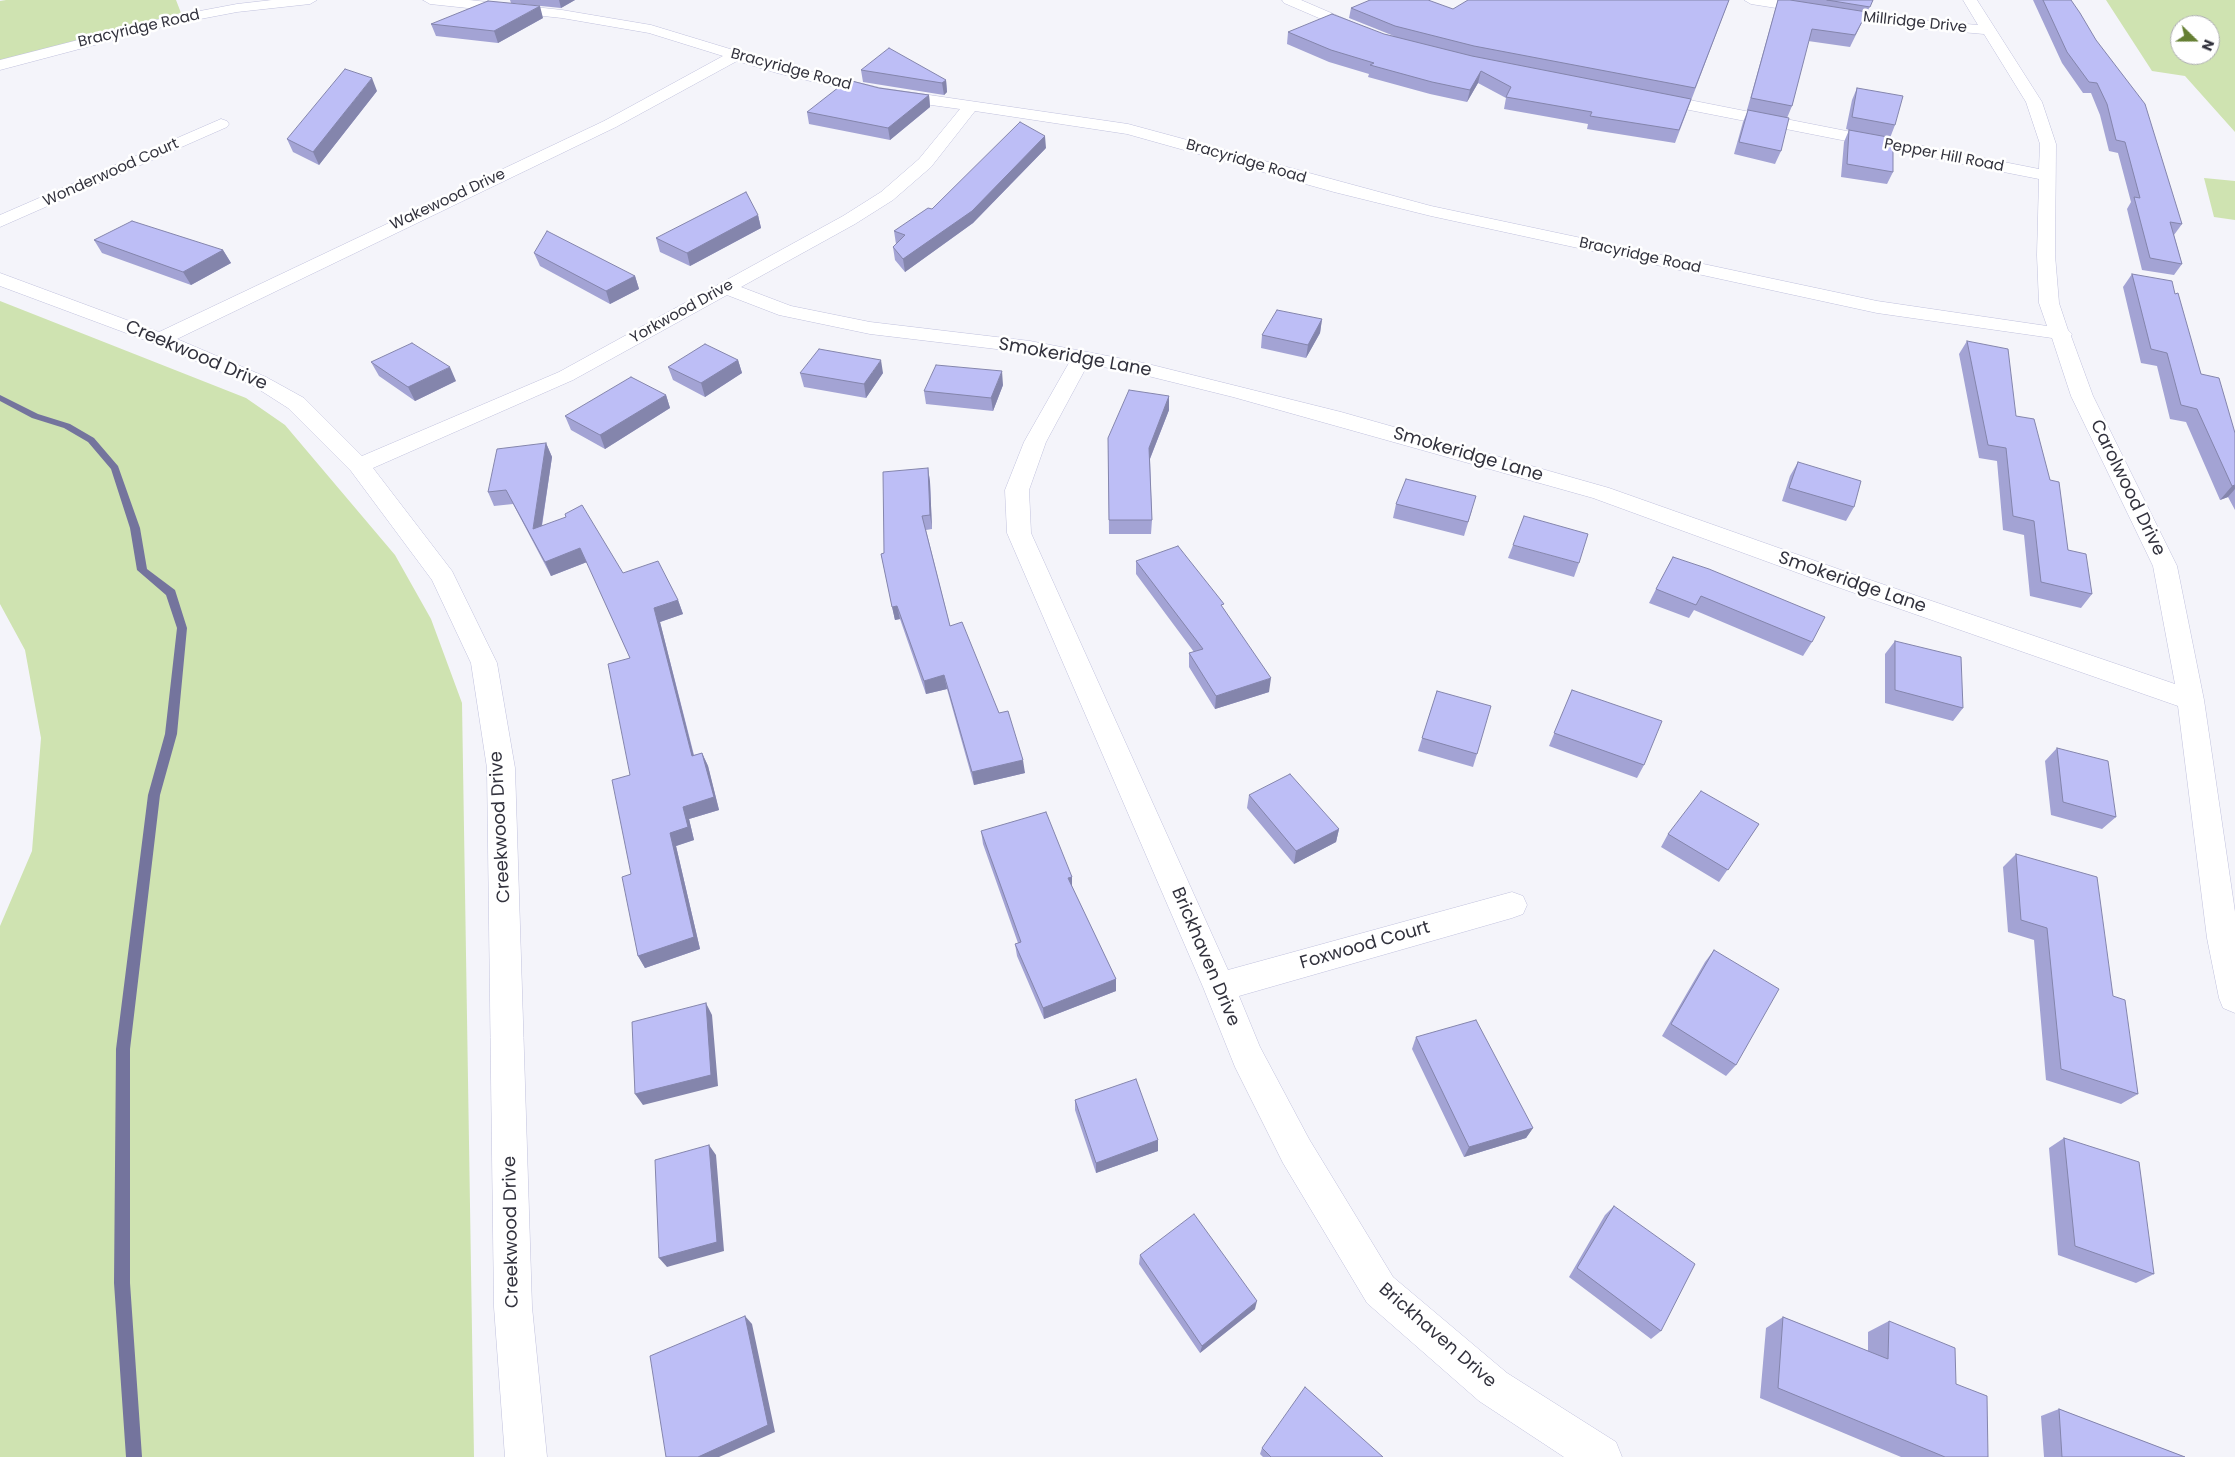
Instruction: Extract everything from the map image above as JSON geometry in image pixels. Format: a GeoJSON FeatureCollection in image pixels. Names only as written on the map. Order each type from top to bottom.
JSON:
{"type":"FeatureCollection","features":[{"type":"Feature","properties":{"kind":"street","name":"Bracyridge Road"},"geometry":{"type":"LineString","coordinates":[[0,65],[173,20],[237,8],[310,0]]}},
{"type":"Feature","properties":{"kind":"street","name":"Bracyridge Road"},"geometry":{"type":"LineString","coordinates":[[430,0],[562,14],[650,29],[782,70],[881,93],[1128,130],[1340,188],[1431,210],[1877,307],[2062,334]]}},
{"type":"Feature","properties":{"kind":"street"},"geometry":{"type":"LineString","coordinates":[[1289,0],[1380,38]]}},
{"type":"Feature","properties":{"kind":"street","name":"Millridge Drive"},"geometry":{"type":"LineString","coordinates":[[1751,0],[1883,21],[1990,30]]}},
{"type":"Feature","properties":{"kind":"street","name":"Carolwood Drive"},"geometry":{"type":"LineString","coordinates":[[1970,0],[2034,102],[2048,144],[2046,255],[2049,303],[2062,334],[2082,396],[2165,566],[2191,700],[2223,938],[2235,998]]}},
{"type":"Feature","properties":{"kind":"street","name":"Wakewood Drive"},"geometry":{"type":"LineString","coordinates":[[160,339],[610,124],[734,56]]}},
{"type":"Feature","properties":{"kind":"street","name":"Pepper Hill Road"},"geometry":{"type":"LineString","coordinates":[[1636,95],[2048,176]]}},
{"type":"Feature","properties":{"kind":"street","name":"Yorkwood Drive"},"geometry":{"type":"LineString","coordinates":[[359,466],[566,376],[849,220],[887,196],[925,163],[970,107]]}},
{"type":"Feature","properties":{"kind":"street","name":"Wonderwood Court"},"geometry":{"type":"LineString","coordinates":[[0,222],[221,124]]}},
{"type":"Feature","properties":{"kind":"street","name":"Creekwood Drive"},"geometry":{"type":"LineString","coordinates":[[0,280],[160,339],[260,381],[296,404],[359,466],[443,577],[484,663],[501,768],[513,1306],[526,1457]]}},
{"type":"Feature","properties":{"kind":"street","name":"Smokeridge Lane"},"geometry":{"type":"LineString","coordinates":[[725,288],[786,310],[870,328],[1030,347],[1239,392],[1601,493],[1832,576],[2191,700]]}},
{"type":"Feature","properties":{"kind":"street","name":"Brickhaven Drive"},"geometry":{"type":"LineString","coordinates":[[1082,357],[1035,442],[1017,490],[1019,533],[1219,988],[1247,1056],[1296,1151],[1380,1290],[1493,1387],[1601,1457]]}},
{"type":"Feature","properties":{"kind":"street","name":"Foxwood Court"},"geometry":{"type":"LineString","coordinates":[[1219,988],[1512,905]]}},
{"type":"Feature","properties":{"kind":"green space"},"geometry":{"type":"Polygon","coordinates":[[[176,0],[181,13],[0,61],[0,1],[176,0]]]}},
{"type":"Feature","properties":{"kind":"green space"},"geometry":{"type":"Polygon","coordinates":[[[2106,0],[2235,0],[2235,132],[2185,76],[2152,71],[2106,0]]]}},
{"type":"Feature","properties":{"kind":"green space"},"geometry":{"type":"Polygon","coordinates":[[[2204,178],[2235,181],[2235,220],[2214,217],[2204,178]]]}},
{"type":"Feature","properties":{"kind":"green space"},"geometry":{"type":"Polygon","coordinates":[[[0,301],[246,398],[285,425],[395,555],[431,619],[462,703],[474,1457],[0,1457],[0,926],[32,851],[41,738],[25,650],[0,604],[0,301]]]}},
{"type":"Feature","properties":{"kind":"building"},"geometry":{"type":"Polygon","coordinates":[[[1370,0],[1428,0],[1453,9],[1468,0],[1729,0],[1695,88],[1474,46],[1395,26],[1351,8],[1370,0]]]}},
{"type":"Feature","properties":{"kind":"building"},"geometry":{"type":"Polygon","coordinates":[[[1778,0],[1790,0],[1867,12],[1855,35],[1812,29],[1792,106],[1751,98],[1778,0]]]}},
{"type":"Feature","properties":{"kind":"building"},"geometry":{"type":"Polygon","coordinates":[[[1827,0],[1873,0],[1870,7],[1827,0]]]}},
{"type":"Feature","properties":{"kind":"building"},"geometry":{"type":"Polygon","coordinates":[[[2043,0],[2071,0],[2096,40],[2145,104],[2182,224],[2170,222],[2182,264],[2150,258],[2134,197],[2140,198],[2125,142],[2116,140],[2107,104],[2097,83],[2089,82],[2067,52],[2043,0]]]}},
{"type":"Feature","properties":{"kind":"building"},"geometry":{"type":"Polygon","coordinates":[[[488,1],[540,6],[494,31],[431,24],[488,1]]]}},
{"type":"Feature","properties":{"kind":"building"},"geometry":{"type":"Polygon","coordinates":[[[1332,14],[1384,34],[1472,56],[1691,99],[1679,130],[1590,116],[1592,112],[1506,97],[1511,87],[1481,71],[1470,90],[1370,65],[1374,63],[1331,50],[1288,32],[1332,14]]]}},
{"type":"Feature","properties":{"kind":"building"},"geometry":{"type":"Polygon","coordinates":[[[889,48],[946,80],[942,83],[861,70],[889,48]]]}},
{"type":"Feature","properties":{"kind":"building"},"geometry":{"type":"Polygon","coordinates":[[[345,69],[372,78],[313,152],[287,139],[345,69]]]}},
{"type":"Feature","properties":{"kind":"building"},"geometry":{"type":"Polygon","coordinates":[[[848,80],[879,88],[929,95],[888,128],[807,112],[848,80]]]}},
{"type":"Feature","properties":{"kind":"building"},"geometry":{"type":"Polygon","coordinates":[[[1857,88],[1903,96],[1895,125],[1852,117],[1857,88]]]}},
{"type":"Feature","properties":{"kind":"building"},"geometry":{"type":"Polygon","coordinates":[[[1748,110],[1789,118],[1781,151],[1739,142],[1748,110]]]}},
{"type":"Feature","properties":{"kind":"building"},"geometry":{"type":"Polygon","coordinates":[[[1020,122],[1045,136],[972,211],[903,259],[893,247],[905,235],[894,231],[928,208],[932,209],[1020,122]]]}},
{"type":"Feature","properties":{"kind":"building"},"geometry":{"type":"Polygon","coordinates":[[[1849,130],[1893,138],[1893,172],[1847,164],[1849,130]]]}},
{"type":"Feature","properties":{"kind":"building"},"geometry":{"type":"Polygon","coordinates":[[[746,192],[758,215],[687,253],[656,238],[746,192]]]}},
{"type":"Feature","properties":{"kind":"building"},"geometry":{"type":"Polygon","coordinates":[[[132,221],[223,250],[183,272],[94,240],[132,221]]]}},
{"type":"Feature","properties":{"kind":"building"},"geometry":{"type":"Polygon","coordinates":[[[547,231],[635,276],[606,291],[534,253],[547,231]]]}},
{"type":"Feature","properties":{"kind":"building"},"geometry":{"type":"Polygon","coordinates":[[[2132,274],[2172,281],[2175,294],[2178,293],[2201,374],[2219,378],[2235,433],[2235,485],[2232,486],[2197,409],[2181,405],[2167,353],[2151,349],[2132,274]]]}},
{"type":"Feature","properties":{"kind":"building"},"geometry":{"type":"Polygon","coordinates":[[[1277,310],[1322,319],[1308,345],[1262,335],[1277,310]]]}},
{"type":"Feature","properties":{"kind":"building"},"geometry":{"type":"Polygon","coordinates":[[[1967,341],[2008,349],[2016,416],[2034,419],[2050,480],[2059,482],[2068,550],[2086,554],[2092,594],[2041,582],[2034,521],[2013,516],[2006,448],[1988,445],[1967,341]]]}},
{"type":"Feature","properties":{"kind":"building"},"geometry":{"type":"Polygon","coordinates":[[[412,343],[450,367],[408,387],[371,362],[412,343]]]}},
{"type":"Feature","properties":{"kind":"building"},"geometry":{"type":"Polygon","coordinates":[[[705,344],[738,360],[701,383],[668,367],[705,344]]]}},
{"type":"Feature","properties":{"kind":"building"},"geometry":{"type":"Polygon","coordinates":[[[819,349],[881,360],[864,384],[800,373],[819,349]]]}},
{"type":"Feature","properties":{"kind":"building"},"geometry":{"type":"Polygon","coordinates":[[[936,365],[1002,371],[991,398],[924,391],[936,365]]]}},
{"type":"Feature","properties":{"kind":"building"},"geometry":{"type":"Polygon","coordinates":[[[631,377],[666,395],[600,435],[565,416],[631,377]]]}},
{"type":"Feature","properties":{"kind":"building"},"geometry":{"type":"Polygon","coordinates":[[[1129,390],[1169,396],[1149,448],[1152,520],[1109,520],[1108,438],[1129,390]]]}},
{"type":"Feature","properties":{"kind":"building"},"geometry":{"type":"Polygon","coordinates":[[[546,443],[533,529],[566,517],[565,514],[582,505],[623,573],[658,561],[678,600],[654,608],[692,756],[702,753],[714,797],[683,807],[688,827],[670,833],[694,937],[638,956],[622,877],[631,874],[612,780],[630,775],[608,664],[630,658],[580,548],[545,562],[506,490],[488,492],[497,449],[546,443]]]}},
{"type":"Feature","properties":{"kind":"building"},"geometry":{"type":"Polygon","coordinates":[[[1798,462],[1861,481],[1854,507],[1789,488],[1798,462]]]}},
{"type":"Feature","properties":{"kind":"building"},"geometry":{"type":"Polygon","coordinates":[[[928,468],[930,515],[922,516],[950,626],[962,622],[999,713],[1008,711],[1023,760],[972,772],[944,675],[924,681],[897,606],[892,607],[881,554],[884,553],[883,472],[928,468]]]}},
{"type":"Feature","properties":{"kind":"building"},"geometry":{"type":"Polygon","coordinates":[[[1406,479],[1476,496],[1468,522],[1396,504],[1406,479]]]}},
{"type":"Feature","properties":{"kind":"building"},"geometry":{"type":"Polygon","coordinates":[[[1524,516],[1588,534],[1579,563],[1513,545],[1524,516]]]}},
{"type":"Feature","properties":{"kind":"building"},"geometry":{"type":"Polygon","coordinates":[[[1178,546],[1224,604],[1221,605],[1271,678],[1216,696],[1189,653],[1203,649],[1136,561],[1178,546]]]}},
{"type":"Feature","properties":{"kind":"building"},"geometry":{"type":"Polygon","coordinates":[[[1673,557],[1709,569],[1825,617],[1812,642],[1701,596],[1696,605],[1656,589],[1673,557]]]}},
{"type":"Feature","properties":{"kind":"building"},"geometry":{"type":"Polygon","coordinates":[[[1895,641],[1961,657],[1963,708],[1895,690],[1895,641]]]}},
{"type":"Feature","properties":{"kind":"building"},"geometry":{"type":"Polygon","coordinates":[[[1572,690],[1662,721],[1644,765],[1554,733],[1572,690]]]}},
{"type":"Feature","properties":{"kind":"building"},"geometry":{"type":"Polygon","coordinates":[[[1437,691],[1491,706],[1477,754],[1422,738],[1437,691]]]}},
{"type":"Feature","properties":{"kind":"building"},"geometry":{"type":"Polygon","coordinates":[[[2057,748],[2108,761],[2116,817],[2063,802],[2057,748]]]}},
{"type":"Feature","properties":{"kind":"building"},"geometry":{"type":"Polygon","coordinates":[[[1290,774],[1339,829],[1296,851],[1249,795],[1290,774]]]}},
{"type":"Feature","properties":{"kind":"building"},"geometry":{"type":"Polygon","coordinates":[[[1701,791],[1759,824],[1728,870],[1668,834],[1701,791]]]}},
{"type":"Feature","properties":{"kind":"building"},"geometry":{"type":"Polygon","coordinates":[[[1046,812],[1072,877],[1068,878],[1116,979],[1043,1008],[1015,944],[1021,942],[981,831],[1046,812]]]}},
{"type":"Feature","properties":{"kind":"building"},"geometry":{"type":"Polygon","coordinates":[[[2016,854],[2097,877],[2113,996],[2125,1000],[2138,1094],[2061,1069],[2047,928],[2021,920],[2016,854]]]}},
{"type":"Feature","properties":{"kind":"building"},"geometry":{"type":"Polygon","coordinates":[[[1714,950],[1779,989],[1736,1065],[1671,1024],[1714,950]]]}},
{"type":"Feature","properties":{"kind":"building"},"geometry":{"type":"Polygon","coordinates":[[[706,1003],[711,1075],[635,1094],[632,1022],[706,1003]]]}},
{"type":"Feature","properties":{"kind":"building"},"geometry":{"type":"Polygon","coordinates":[[[1476,1020],[1533,1128],[1469,1147],[1416,1037],[1476,1020]]]}},
{"type":"Feature","properties":{"kind":"building"},"geometry":{"type":"Polygon","coordinates":[[[1136,1079],[1158,1140],[1096,1163],[1075,1100],[1136,1079]]]}},
{"type":"Feature","properties":{"kind":"building"},"geometry":{"type":"Polygon","coordinates":[[[2064,1138],[2139,1162],[2154,1274],[2075,1246],[2064,1138]]]}},
{"type":"Feature","properties":{"kind":"building"},"geometry":{"type":"Polygon","coordinates":[[[709,1145],[717,1242],[659,1258],[655,1160],[709,1145]]]}},
{"type":"Feature","properties":{"kind":"building"},"geometry":{"type":"Polygon","coordinates":[[[1614,1206],[1695,1264],[1661,1331],[1577,1268],[1614,1206]]]}},
{"type":"Feature","properties":{"kind":"building"},"geometry":{"type":"Polygon","coordinates":[[[1194,1214],[1257,1301],[1202,1346],[1140,1255],[1194,1214]]]}},
{"type":"Feature","properties":{"kind":"building"},"geometry":{"type":"Polygon","coordinates":[[[745,1316],[768,1425],[698,1457],[666,1457],[650,1356],[745,1316]]]}},
{"type":"Feature","properties":{"kind":"building"},"geometry":{"type":"Polygon","coordinates":[[[1783,1317],[1888,1359],[1889,1321],[1955,1348],[1956,1384],[1987,1396],[1988,1457],[1945,1457],[1778,1388],[1783,1317]]]}},
{"type":"Feature","properties":{"kind":"building"},"geometry":{"type":"Polygon","coordinates":[[[1305,1387],[1383,1457],[1271,1457],[1262,1448],[1305,1387]]]}},
{"type":"Feature","properties":{"kind":"building"},"geometry":{"type":"Polygon","coordinates":[[[2059,1409],[2185,1457],[2062,1457],[2059,1409]]]}},
{"type":"Feature","properties":{"kind":"waterway"},"geometry":{"type":"LineString","coordinates":[[0,398],[35,416],[67,426],[91,440],[115,468],[135,528],[142,570],[171,593],[182,628],[171,734],[154,795],[123,1049],[122,1283],[134,1457]]}}]}
